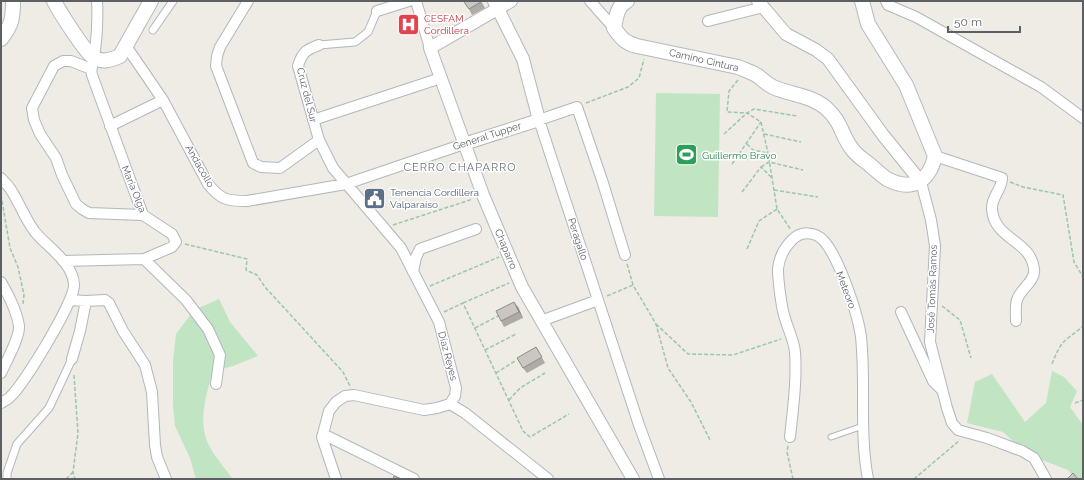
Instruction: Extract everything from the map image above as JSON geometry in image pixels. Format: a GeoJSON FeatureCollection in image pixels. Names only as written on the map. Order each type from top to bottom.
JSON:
{"type":"FeatureCollection","features":[{"type":"Feature","properties":{"kind":"main road"},"geometry":{"type":"LineString","coordinates":[[1,39],[9,29],[13,15],[13,1]]}},
{"type":"Feature","properties":{"kind":"main road"},"geometry":{"type":"LineString","coordinates":[[54,1],[86,50],[92,63],[108,61],[120,56],[152,1]]}},
{"type":"Feature","properties":{"kind":"main road"},"geometry":{"type":"LineString","coordinates":[[614,28],[620,7],[627,1]]}},
{"type":"Feature","properties":{"kind":"main road"},"geometry":{"type":"LineString","coordinates":[[862,1],[868,24],[906,85],[935,156],[933,166],[921,182]]}},
{"type":"Feature","properties":{"kind":"main road","name":"Camino Cintura"},"geometry":{"type":"LineString","coordinates":[[614,28],[620,38],[625,42],[747,70],[772,87],[808,98],[821,104],[835,117],[852,150],[886,178],[897,183],[904,184],[921,182]]}},
{"type":"Feature","properties":{"kind":"street"},"geometry":{"type":"LineString","coordinates":[[97,1],[92,63],[63,61],[54,66],[32,108],[34,120],[40,134],[56,158],[62,175],[76,204],[90,213],[143,216]]}},
{"type":"Feature","properties":{"kind":"street"},"geometry":{"type":"LineString","coordinates":[[153,30],[173,1]]}},
{"type":"Feature","properties":{"kind":"street"},"geometry":{"type":"LineString","coordinates":[[248,1],[220,48],[216,66],[253,163],[261,167],[280,168],[319,140]]}},
{"type":"Feature","properties":{"kind":"street","name":"Cruz del Sur"},"geometry":{"type":"LineString","coordinates":[[346,184],[333,168],[319,140],[298,66],[302,56],[309,49],[319,45],[355,42],[368,32],[377,12],[409,1]]}},
{"type":"Feature","properties":{"kind":"street","name":"Chaparro"},"geometry":{"type":"LineString","coordinates":[[416,1],[430,48],[464,144],[483,195],[519,279],[541,321],[633,479]]}},
{"type":"Feature","properties":{"kind":"street"},"geometry":{"type":"LineString","coordinates":[[430,48],[496,5],[511,1]]}},
{"type":"Feature","properties":{"kind":"street"},"geometry":{"type":"LineString","coordinates":[[590,1],[614,28]]}},
{"type":"Feature","properties":{"kind":"street"},"geometry":{"type":"LineString","coordinates":[[886,1],[888,5],[916,17],[1041,87],[1083,118]]}},
{"type":"Feature","properties":{"kind":"street","name":"José Tomás Ramos"},"geometry":{"type":"LineString","coordinates":[[708,21],[761,4],[786,34],[816,50],[828,59],[883,135],[921,182],[931,220],[935,246],[930,342],[952,423],[958,430],[987,438],[1022,451],[1034,458],[1046,479]]}},
{"type":"Feature","properties":{"kind":"street","name":"Peragallo"},"geometry":{"type":"LineString","coordinates":[[496,5],[523,58],[538,120],[639,425],[659,479]]}},
{"type":"Feature","properties":{"kind":"street","name":"Andacollo"},"geometry":{"type":"LineString","coordinates":[[126,46],[163,100],[208,184],[217,195],[232,201],[247,201],[346,184]]}},
{"type":"Feature","properties":{"kind":"street","name":"María Olga"},"geometry":{"type":"LineString","coordinates":[[92,63],[110,126],[143,216],[172,234],[176,242]]}},
{"type":"Feature","properties":{"kind":"street"},"geometry":{"type":"LineString","coordinates":[[313,120],[441,78]]}},
{"type":"Feature","properties":{"kind":"street"},"geometry":{"type":"LineString","coordinates":[[110,126],[163,100]]}},
{"type":"Feature","properties":{"kind":"street"},"geometry":{"type":"LineString","coordinates":[[577,107],[602,180],[625,255]]}},
{"type":"Feature","properties":{"kind":"street","name":"General Tupper"},"geometry":{"type":"LineString","coordinates":[[346,184],[577,107]]}},
{"type":"Feature","properties":{"kind":"street"},"geometry":{"type":"LineString","coordinates":[[935,156],[1002,178],[1001,187],[993,199],[992,209],[994,220],[1003,233],[1029,253],[1032,258],[1035,271],[1034,275],[1016,300],[1016,321]]}},
{"type":"Feature","properties":{"kind":"street"},"geometry":{"type":"LineString","coordinates":[[1,178],[11,189],[21,210],[35,232],[63,261],[71,273],[74,286],[70,300],[36,363],[11,396],[1,403]]}},
{"type":"Feature","properties":{"kind":"street","name":"Díaz Reyes"},"geometry":{"type":"LineString","coordinates":[[346,184],[400,248],[439,322],[456,388],[455,396],[450,404]]}},
{"type":"Feature","properties":{"kind":"street"},"geometry":{"type":"LineString","coordinates":[[413,272],[416,257],[420,249],[476,229]]}},
{"type":"Feature","properties":{"kind":"street","name":"Meteoro"},"geometry":{"type":"LineString","coordinates":[[795,236],[804,233],[815,234],[823,241],[833,255],[852,300],[861,336],[863,426],[868,479]]}},
{"type":"Feature","properties":{"kind":"street"},"geometry":{"type":"LineString","coordinates":[[790,437],[794,396],[795,351],[784,314],[778,270],[785,246],[795,236]]}},
{"type":"Feature","properties":{"kind":"street"},"geometry":{"type":"LineString","coordinates":[[63,261],[144,259],[172,247],[176,242]]}},
{"type":"Feature","properties":{"kind":"street"},"geometry":{"type":"LineString","coordinates":[[144,259],[186,300],[208,329],[220,355],[216,384]]}},
{"type":"Feature","properties":{"kind":"street"},"geometry":{"type":"LineString","coordinates":[[1,282],[8,294],[18,320],[19,327],[11,354],[1,373]]}},
{"type":"Feature","properties":{"kind":"street"},"geometry":{"type":"LineString","coordinates":[[70,300],[105,300],[109,303],[116,318],[145,365],[152,392],[157,457],[166,479]]}},
{"type":"Feature","properties":{"kind":"street"},"geometry":{"type":"LineString","coordinates":[[541,321],[598,300]]}},
{"type":"Feature","properties":{"kind":"street"},"geometry":{"type":"LineString","coordinates":[[7,479],[7,473],[17,444],[50,408],[72,359],[80,331],[86,301]]}},
{"type":"Feature","properties":{"kind":"street"},"geometry":{"type":"LineString","coordinates":[[901,312],[933,381],[942,390]]}},
{"type":"Feature","properties":{"kind":"street"},"geometry":{"type":"LineString","coordinates":[[336,479],[322,438],[329,411],[336,402],[345,396],[354,395],[424,410],[450,404],[465,413],[548,479]]}},
{"type":"Feature","properties":{"kind":"street"},"geometry":{"type":"LineString","coordinates":[[323,434],[414,479]]}},
{"type":"Feature","properties":{"kind":"lane"},"geometry":{"type":"LineString","coordinates":[[831,437],[863,426]]}},
{"type":"Feature","properties":{"kind":"path"},"geometry":{"type":"LineString","coordinates":[[577,107],[628,87],[639,78],[647,47]]}},
{"type":"Feature","properties":{"kind":"path"},"geometry":{"type":"LineString","coordinates":[[747,70],[728,91],[727,112],[747,113],[761,122],[768,153],[777,209],[795,236]]}},
{"type":"Feature","properties":{"kind":"path"},"geometry":{"type":"LineString","coordinates":[[724,134],[747,113],[754,109],[797,116]]}},
{"type":"Feature","properties":{"kind":"path"},"geometry":{"type":"LineString","coordinates":[[732,164],[761,122]]}},
{"type":"Feature","properties":{"kind":"path"},"geometry":{"type":"LineString","coordinates":[[764,134],[801,142]]}},
{"type":"Feature","properties":{"kind":"path"},"geometry":{"type":"LineString","coordinates":[[746,143],[753,150],[768,153]]}},
{"type":"Feature","properties":{"kind":"path"},"geometry":{"type":"LineString","coordinates":[[742,192],[761,167],[769,162],[803,170]]}},
{"type":"Feature","properties":{"kind":"path"},"geometry":{"type":"LineString","coordinates":[[761,167],[772,178]]}},
{"type":"Feature","properties":{"kind":"path"},"geometry":{"type":"LineString","coordinates":[[1002,178],[1023,187],[1063,195],[1074,262],[1083,277]]}},
{"type":"Feature","properties":{"kind":"path"},"geometry":{"type":"LineString","coordinates":[[774,190],[818,197]]}},
{"type":"Feature","properties":{"kind":"path"},"geometry":{"type":"LineString","coordinates":[[1,195],[10,248],[18,267],[24,295],[23,310],[21,317],[18,320]]}},
{"type":"Feature","properties":{"kind":"path"},"geometry":{"type":"LineString","coordinates":[[383,228],[483,195]]}},
{"type":"Feature","properties":{"kind":"path"},"geometry":{"type":"LineString","coordinates":[[747,249],[759,221],[777,209]]}},
{"type":"Feature","properties":{"kind":"path"},"geometry":{"type":"LineString","coordinates":[[176,242],[247,259],[246,270],[257,275],[265,287],[343,372],[354,395]]}},
{"type":"Feature","properties":{"kind":"path"},"geometry":{"type":"LineString","coordinates":[[429,286],[508,254]]}},
{"type":"Feature","properties":{"kind":"path"},"geometry":{"type":"LineString","coordinates":[[625,255],[633,285],[656,324],[668,368],[691,402],[710,440]]}},
{"type":"Feature","properties":{"kind":"path"},"geometry":{"type":"LineString","coordinates":[[442,313],[519,279]]}},
{"type":"Feature","properties":{"kind":"path"},"geometry":{"type":"LineString","coordinates":[[598,300],[633,285]]}},
{"type":"Feature","properties":{"kind":"path"},"geometry":{"type":"LineString","coordinates":[[932,299],[960,320],[971,358]]}},
{"type":"Feature","properties":{"kind":"path"},"geometry":{"type":"LineString","coordinates":[[463,303],[523,431],[530,437],[569,414]]}},
{"type":"Feature","properties":{"kind":"path"},"geometry":{"type":"LineString","coordinates":[[475,328],[502,313]]}},
{"type":"Feature","properties":{"kind":"path"},"geometry":{"type":"LineString","coordinates":[[656,324],[688,354],[733,355],[791,336]]}},
{"type":"Feature","properties":{"kind":"path"},"geometry":{"type":"LineString","coordinates":[[1052,364],[1058,350],[1066,339],[1079,331],[1083,326]]}},
{"type":"Feature","properties":{"kind":"path"},"geometry":{"type":"LineString","coordinates":[[485,350],[516,334]]}},
{"type":"Feature","properties":{"kind":"path"},"geometry":{"type":"LineString","coordinates":[[72,359],[78,433],[73,472],[75,479]]}},
{"type":"Feature","properties":{"kind":"path"},"geometry":{"type":"LineString","coordinates":[[496,373],[515,361]]}},
{"type":"Feature","properties":{"kind":"path"},"geometry":{"type":"LineString","coordinates":[[509,400],[520,388],[545,373]]}},
{"type":"Feature","properties":{"kind":"path"},"geometry":{"type":"LineString","coordinates":[[1075,403],[1083,400]]}},
{"type":"Feature","properties":{"kind":"path"},"geometry":{"type":"LineString","coordinates":[[914,479],[968,433]]}},
{"type":"Feature","properties":{"kind":"path"},"geometry":{"type":"LineString","coordinates":[[790,437],[787,452],[793,479]]}},
{"type":"Feature","properties":{"kind":"path"},"geometry":{"type":"LineString","coordinates":[[66,479],[73,472]]}},
{"type":"Feature","properties":{"kind":"green space","name":"Guillermo Bravo"},"geometry":{"type":"Polygon","coordinates":[[[656,93],[720,94],[718,217],[654,216],[656,93]]]}},
{"type":"Feature","properties":{"kind":"green space"},"geometry":{"type":"Polygon","coordinates":[[[219,299],[230,322],[258,356],[233,366],[213,371],[204,406],[204,432],[212,451],[233,479],[196,479],[190,458],[175,426],[173,405],[173,361],[176,334],[194,310],[219,299]]]}},
{"type":"Feature","properties":{"kind":"green space"},"geometry":{"type":"Polygon","coordinates":[[[1052,371],[1064,377],[1077,391],[1070,407],[1083,425],[1083,479],[1075,479],[1068,470],[1042,460],[1022,449],[1003,432],[967,423],[975,382],[992,374],[1025,422],[1046,403],[1052,371]]]}},
{"type":"Feature","properties":{"kind":"building"},"geometry":{"type":"Polygon","coordinates":[[[464,2],[481,2],[469,9],[464,2]]]}},
{"type":"Feature","properties":{"kind":"building"},"geometry":{"type":"Polygon","coordinates":[[[514,302],[519,312],[501,321],[496,311],[514,302]]]}},
{"type":"Feature","properties":{"kind":"building"},"geometry":{"type":"Polygon","coordinates":[[[536,347],[542,357],[523,368],[517,358],[536,347]]]}},
{"type":"Feature","properties":{"kind":"building"},"geometry":{"type":"Polygon","coordinates":[[[1073,473],[1078,479],[1067,479],[1073,473]]]}},
{"type":"Feature","properties":{"kind":"building"},"geometry":{"type":"Polygon","coordinates":[[[394,476],[401,479],[393,479],[394,476]]]}},
{"type":"Feature","properties":{"kind":"place","name":"CESFAM Cordillera"},"geometry":{"type":"Point","coordinates":[408,24]}},
{"type":"Feature","properties":{"kind":"place","name":"Guillermo Bravo"},"geometry":{"type":"Point","coordinates":[687,155]}},
{"type":"Feature","properties":{"kind":"place","name":"Tenencia Cordillera Valparaíso"},"geometry":{"type":"Point","coordinates":[375,198]}},
{"type":"Feature","properties":{"kind":"district","name":"CERRO CHAPARRO"},"geometry":{"type":"Point","coordinates":[460,167]}}]}
